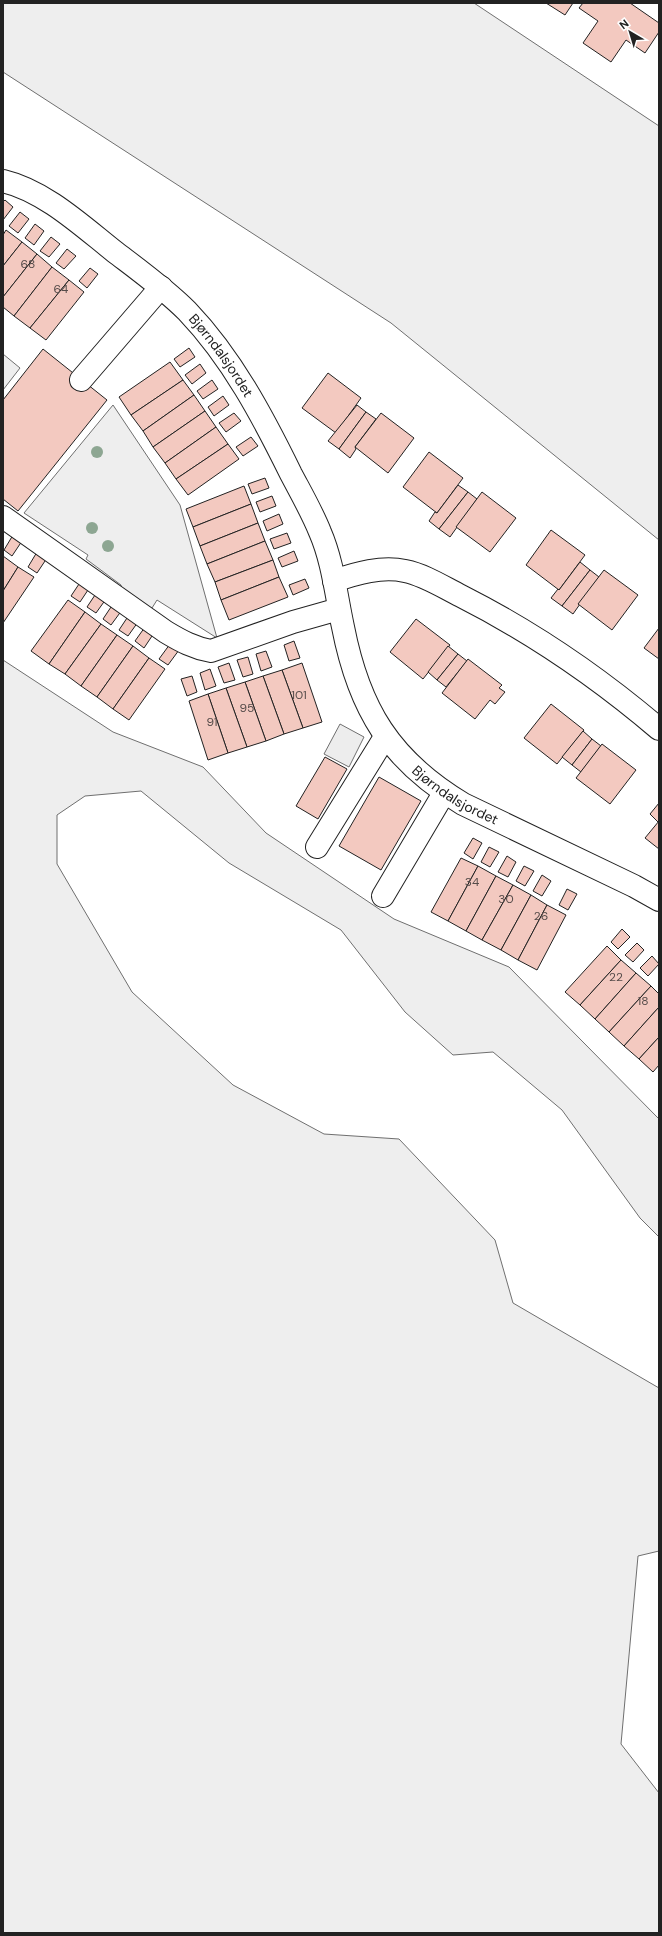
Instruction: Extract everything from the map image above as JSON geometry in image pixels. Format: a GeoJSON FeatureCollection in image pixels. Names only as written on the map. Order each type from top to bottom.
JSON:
{"type":"FeatureCollection","features":[{"type":"Feature","properties":{"kind":"street","name":"Bjørndalsjordet"},"geometry":{"type":"LineString","coordinates":[[3,181],[21,186],[42,198],[71,218],[160,287],[187,311],[208,335],[245,387],[284,458],[314,520],[328,554],[351,662],[360,690],[385,737],[410,764],[444,793],[481,813],[611,874],[659,900]]}},
{"type":"Feature","properties":{"kind":"street"},"geometry":{"type":"LineString","coordinates":[[81,380],[160,287]]}},
{"type":"Feature","properties":{"kind":"street"},"geometry":{"type":"LineString","coordinates":[[3,517],[166,632],[185,644],[200,650],[211,651],[294,622],[339,609]]}},
{"type":"Feature","properties":{"kind":"street"},"geometry":{"type":"LineString","coordinates":[[334,581],[365,572],[381,570],[405,571],[427,579],[497,615],[550,647],[632,706],[659,729]]}},
{"type":"Feature","properties":{"kind":"street"},"geometry":{"type":"LineString","coordinates":[[317,847],[385,737]]}},
{"type":"Feature","properties":{"kind":"street"},"geometry":{"type":"LineString","coordinates":[[383,896],[444,793]]}},
{"type":"Feature","properties":{"kind":"shaded area"},"geometry":{"type":"Polygon","coordinates":[[[3,3],[474,3],[659,126],[659,540],[391,323],[3,72],[3,3]]]}},
{"type":"Feature","properties":{"kind":"shaded area"},"geometry":{"type":"Polygon","coordinates":[[[3,354],[20,368],[3,390],[3,354]]]}},
{"type":"Feature","properties":{"kind":"shaded area"},"geometry":{"type":"Polygon","coordinates":[[[113,405],[180,505],[217,638],[157,600],[152,608],[148,609],[122,591],[121,585],[86,559],[88,555],[24,513],[113,405]]]}},
{"type":"Feature","properties":{"kind":"shaded area"},"geometry":{"type":"Polygon","coordinates":[[[3,660],[113,732],[203,767],[266,833],[394,919],[509,967],[659,1119],[659,1237],[640,1218],[562,1110],[493,1052],[453,1055],[405,1012],[341,930],[229,863],[141,791],[85,796],[57,815],[57,864],[132,992],[233,1085],[324,1134],[399,1139],[495,1240],[513,1303],[659,1388],[659,1551],[638,1556],[621,1744],[659,1793],[659,1933],[3,1933],[3,660]]]}},
{"type":"Feature","properties":{"kind":"shaded area"},"geometry":{"type":"Polygon","coordinates":[[[340,724],[364,737],[349,767],[324,754],[340,724]]]}},
{"type":"Feature","properties":{"kind":"building"},"geometry":{"type":"Polygon","coordinates":[[[546,3],[573,3],[565,15],[546,3]]]}},
{"type":"Feature","properties":{"kind":"building"},"geometry":{"type":"Polygon","coordinates":[[[583,3],[630,3],[659,23],[659,32],[645,53],[626,40],[611,62],[583,43],[598,21],[579,8],[583,3]]]}},
{"type":"Feature","properties":{"kind":"building"},"geometry":{"type":"Polygon","coordinates":[[[5,200],[13,207],[3,220],[3,202],[5,200]]]}},
{"type":"Feature","properties":{"kind":"building"},"geometry":{"type":"Polygon","coordinates":[[[20,212],[29,219],[18,233],[9,226],[20,212]]]}},
{"type":"Feature","properties":{"kind":"building"},"geometry":{"type":"Polygon","coordinates":[[[35,224],[44,231],[34,245],[25,238],[35,224]]]}},
{"type":"Feature","properties":{"kind":"building"},"geometry":{"type":"Polygon","coordinates":[[[6,230],[22,242],[3,266],[3,235],[6,230]]]}},
{"type":"Feature","properties":{"kind":"building"},"geometry":{"type":"Polygon","coordinates":[[[51,237],[60,244],[49,257],[40,251],[51,237]]]}},
{"type":"Feature","properties":{"kind":"building"},"geometry":{"type":"Polygon","coordinates":[[[22,242],[37,254],[3,297],[3,266],[22,242]]]}},
{"type":"Feature","properties":{"kind":"building"},"geometry":{"type":"Polygon","coordinates":[[[67,249],[76,256],[64,269],[56,263],[67,249]]]}},
{"type":"Feature","properties":{"kind":"building"},"geometry":{"type":"Polygon","coordinates":[[[37,254],[52,267],[14,316],[3,307],[3,297],[37,254]]]}},
{"type":"Feature","properties":{"kind":"building"},"geometry":{"type":"Polygon","coordinates":[[[52,267],[69,280],[30,328],[14,316],[52,267]]]}},
{"type":"Feature","properties":{"kind":"building"},"geometry":{"type":"Polygon","coordinates":[[[90,268],[98,274],[87,288],[79,281],[90,268]]]}},
{"type":"Feature","properties":{"kind":"building"},"geometry":{"type":"Polygon","coordinates":[[[69,280],[84,292],[46,340],[30,328],[69,280]]]}},
{"type":"Feature","properties":{"kind":"building"},"geometry":{"type":"Polygon","coordinates":[[[189,348],[195,357],[180,367],[174,359],[189,348]]]}},
{"type":"Feature","properties":{"kind":"building"},"geometry":{"type":"Polygon","coordinates":[[[43,349],[107,400],[18,511],[3,499],[3,400],[43,349]]]}},
{"type":"Feature","properties":{"kind":"building"},"geometry":{"type":"Polygon","coordinates":[[[170,362],[183,380],[131,415],[119,397],[170,362]]]}},
{"type":"Feature","properties":{"kind":"building"},"geometry":{"type":"Polygon","coordinates":[[[200,364],[206,373],[192,384],[185,375],[200,364]]]}},
{"type":"Feature","properties":{"kind":"building"},"geometry":{"type":"Polygon","coordinates":[[[328,373],[361,398],[336,433],[302,408],[328,373]]]}},
{"type":"Feature","properties":{"kind":"building"},"geometry":{"type":"Polygon","coordinates":[[[183,380],[194,395],[143,431],[131,415],[183,380]]]}},
{"type":"Feature","properties":{"kind":"building"},"geometry":{"type":"Polygon","coordinates":[[[212,380],[218,389],[203,399],[197,391],[212,380]]]}},
{"type":"Feature","properties":{"kind":"building"},"geometry":{"type":"Polygon","coordinates":[[[194,395],[205,411],[153,447],[143,431],[194,395]]]}},
{"type":"Feature","properties":{"kind":"building"},"geometry":{"type":"Polygon","coordinates":[[[223,396],[229,405],[214,416],[208,407],[223,396]]]}},
{"type":"Feature","properties":{"kind":"building"},"geometry":{"type":"Polygon","coordinates":[[[357,405],[366,412],[339,449],[328,441],[357,405]]]}},
{"type":"Feature","properties":{"kind":"building"},"geometry":{"type":"Polygon","coordinates":[[[205,411],[216,427],[165,463],[153,447],[205,411]]]}},
{"type":"Feature","properties":{"kind":"building"},"geometry":{"type":"Polygon","coordinates":[[[366,412],[376,419],[355,447],[356,449],[350,458],[339,449],[366,412]]]}},
{"type":"Feature","properties":{"kind":"building"},"geometry":{"type":"Polygon","coordinates":[[[234,413],[241,421],[226,432],[219,423],[234,413]]]}},
{"type":"Feature","properties":{"kind":"building"},"geometry":{"type":"Polygon","coordinates":[[[381,413],[414,438],[388,473],[355,447],[381,413]]]}},
{"type":"Feature","properties":{"kind":"building"},"geometry":{"type":"Polygon","coordinates":[[[216,427],[228,444],[176,479],[165,463],[216,427]]]}},
{"type":"Feature","properties":{"kind":"building"},"geometry":{"type":"Polygon","coordinates":[[[251,437],[258,446],[243,456],[236,447],[251,437]]]}},
{"type":"Feature","properties":{"kind":"building"},"geometry":{"type":"Polygon","coordinates":[[[228,444],[239,459],[188,495],[176,479],[228,444]]]}},
{"type":"Feature","properties":{"kind":"building"},"geometry":{"type":"Polygon","coordinates":[[[429,452],[463,478],[437,513],[403,487],[429,452]]]}},
{"type":"Feature","properties":{"kind":"building"},"geometry":{"type":"Polygon","coordinates":[[[265,478],[269,488],[252,494],[248,484],[265,478]]]}},
{"type":"Feature","properties":{"kind":"building"},"geometry":{"type":"Polygon","coordinates":[[[458,485],[468,492],[439,529],[429,521],[435,512],[437,513],[458,485]]]}},
{"type":"Feature","properties":{"kind":"building"},"geometry":{"type":"Polygon","coordinates":[[[244,486],[251,504],[193,527],[186,509],[244,486]]]}},
{"type":"Feature","properties":{"kind":"building"},"geometry":{"type":"Polygon","coordinates":[[[468,492],[477,499],[450,537],[439,529],[468,492]]]}},
{"type":"Feature","properties":{"kind":"building"},"geometry":{"type":"Polygon","coordinates":[[[482,492],[516,518],[490,552],[456,527],[482,492]]]}},
{"type":"Feature","properties":{"kind":"building"},"geometry":{"type":"Polygon","coordinates":[[[272,496],[276,506],[260,512],[256,502],[272,496]]]}},
{"type":"Feature","properties":{"kind":"building"},"geometry":{"type":"Polygon","coordinates":[[[251,504],[258,523],[200,546],[193,527],[251,504]]]}},
{"type":"Feature","properties":{"kind":"building"},"geometry":{"type":"Polygon","coordinates":[[[279,514],[283,524],[267,531],[263,521],[279,514]]]}},
{"type":"Feature","properties":{"kind":"building"},"geometry":{"type":"Polygon","coordinates":[[[258,523],[265,541],[207,564],[200,546],[258,523]]]}},
{"type":"Feature","properties":{"kind":"building"},"geometry":{"type":"Polygon","coordinates":[[[551,530],[585,555],[559,590],[526,565],[551,530]]]}},
{"type":"Feature","properties":{"kind":"building"},"geometry":{"type":"Polygon","coordinates":[[[287,533],[291,543],[274,549],[270,539],[287,533]]]}},
{"type":"Feature","properties":{"kind":"building"},"geometry":{"type":"Polygon","coordinates":[[[13,535],[22,541],[12,556],[4,550],[13,535]]]}},
{"type":"Feature","properties":{"kind":"building"},"geometry":{"type":"Polygon","coordinates":[[[265,541],[273,560],[215,582],[207,564],[265,541]]]}},
{"type":"Feature","properties":{"kind":"building"},"geometry":{"type":"Polygon","coordinates":[[[294,551],[298,561],[282,567],[278,558],[294,551]]]}},
{"type":"Feature","properties":{"kind":"building"},"geometry":{"type":"Polygon","coordinates":[[[37,552],[47,558],[37,573],[28,567],[37,552]]]}},
{"type":"Feature","properties":{"kind":"building"},"geometry":{"type":"Polygon","coordinates":[[[3,556],[18,567],[3,591],[3,556]]]}},
{"type":"Feature","properties":{"kind":"building"},"geometry":{"type":"Polygon","coordinates":[[[273,560],[279,577],[221,600],[215,582],[273,560]]]}},
{"type":"Feature","properties":{"kind":"building"},"geometry":{"type":"Polygon","coordinates":[[[580,562],[590,570],[562,606],[551,598],[558,589],[559,590],[580,562]]]}},
{"type":"Feature","properties":{"kind":"building"},"geometry":{"type":"Polygon","coordinates":[[[18,567],[34,577],[3,623],[3,591],[18,567]]]}},
{"type":"Feature","properties":{"kind":"building"},"geometry":{"type":"Polygon","coordinates":[[[590,570],[599,577],[573,614],[562,606],[590,570]]]}},
{"type":"Feature","properties":{"kind":"building"},"geometry":{"type":"Polygon","coordinates":[[[604,570],[638,595],[612,630],[578,604],[604,570]]]}},
{"type":"Feature","properties":{"kind":"building"},"geometry":{"type":"Polygon","coordinates":[[[279,577],[288,597],[229,620],[221,600],[279,577]]]}},
{"type":"Feature","properties":{"kind":"building"},"geometry":{"type":"Polygon","coordinates":[[[305,579],[309,588],[293,595],[289,585],[305,579]]]}},
{"type":"Feature","properties":{"kind":"building"},"geometry":{"type":"Polygon","coordinates":[[[81,581],[90,587],[80,602],[71,596],[81,581]]]}},
{"type":"Feature","properties":{"kind":"building"},"geometry":{"type":"Polygon","coordinates":[[[97,592],[106,599],[96,613],[87,607],[97,592]]]}},
{"type":"Feature","properties":{"kind":"building"},"geometry":{"type":"Polygon","coordinates":[[[68,600],[85,612],[49,664],[31,651],[68,600]]]}},
{"type":"Feature","properties":{"kind":"building"},"geometry":{"type":"Polygon","coordinates":[[[113,604],[122,610],[111,625],[103,619],[113,604]]]}},
{"type":"Feature","properties":{"kind":"building"},"geometry":{"type":"Polygon","coordinates":[[[85,612],[101,624],[65,674],[49,664],[85,612]]]}},
{"type":"Feature","properties":{"kind":"building"},"geometry":{"type":"Polygon","coordinates":[[[129,615],[138,622],[128,636],[119,630],[129,615]]]}},
{"type":"Feature","properties":{"kind":"building"},"geometry":{"type":"Polygon","coordinates":[[[416,619],[450,645],[423,679],[390,652],[416,619]]]}},
{"type":"Feature","properties":{"kind":"building"},"geometry":{"type":"Polygon","coordinates":[[[101,624],[117,635],[81,686],[65,674],[101,624]]]}},
{"type":"Feature","properties":{"kind":"building"},"geometry":{"type":"Polygon","coordinates":[[[145,627],[154,633],[144,648],[135,641],[145,627]]]}},
{"type":"Feature","properties":{"kind":"building"},"geometry":{"type":"Polygon","coordinates":[[[659,628],[659,659],[644,648],[659,628]]]}},
{"type":"Feature","properties":{"kind":"building"},"geometry":{"type":"Polygon","coordinates":[[[117,635],[133,646],[97,697],[81,686],[117,635]]]}},
{"type":"Feature","properties":{"kind":"building"},"geometry":{"type":"Polygon","coordinates":[[[294,641],[300,658],[289,661],[284,645],[294,641]]]}},
{"type":"Feature","properties":{"kind":"building"},"geometry":{"type":"Polygon","coordinates":[[[170,644],[179,650],[168,665],[159,659],[170,644]]]}},
{"type":"Feature","properties":{"kind":"building"},"geometry":{"type":"Polygon","coordinates":[[[133,646],[149,658],[113,709],[97,697],[133,646]]]}},
{"type":"Feature","properties":{"kind":"building"},"geometry":{"type":"Polygon","coordinates":[[[448,646],[458,654],[437,680],[428,672],[448,646]]]}},
{"type":"Feature","properties":{"kind":"building"},"geometry":{"type":"Polygon","coordinates":[[[266,651],[272,667],[261,671],[256,654],[266,651]]]}},
{"type":"Feature","properties":{"kind":"building"},"geometry":{"type":"Polygon","coordinates":[[[458,654],[467,661],[446,687],[437,680],[458,654]]]}},
{"type":"Feature","properties":{"kind":"building"},"geometry":{"type":"Polygon","coordinates":[[[248,657],[253,674],[243,677],[237,660],[248,657]]]}},
{"type":"Feature","properties":{"kind":"building"},"geometry":{"type":"Polygon","coordinates":[[[149,658],[165,669],[129,720],[113,709],[149,658]]]}},
{"type":"Feature","properties":{"kind":"building"},"geometry":{"type":"Polygon","coordinates":[[[468,659],[502,685],[499,688],[505,692],[495,704],[490,700],[475,719],[442,693],[468,659]]]}},
{"type":"Feature","properties":{"kind":"building"},"geometry":{"type":"Polygon","coordinates":[[[229,663],[235,680],[224,683],[218,667],[229,663]]]}},
{"type":"Feature","properties":{"kind":"building"},"geometry":{"type":"Polygon","coordinates":[[[302,663],[322,722],[303,728],[282,670],[302,663]]]}},
{"type":"Feature","properties":{"kind":"building"},"geometry":{"type":"Polygon","coordinates":[[[210,669],[216,686],[205,690],[200,673],[210,669]]]}},
{"type":"Feature","properties":{"kind":"building"},"geometry":{"type":"Polygon","coordinates":[[[282,670],[303,728],[284,734],[263,676],[282,670]]]}},
{"type":"Feature","properties":{"kind":"building"},"geometry":{"type":"Polygon","coordinates":[[[192,676],[197,692],[187,696],[181,679],[192,676]]]}},
{"type":"Feature","properties":{"kind":"building"},"geometry":{"type":"Polygon","coordinates":[[[263,676],[284,734],[266,741],[245,682],[263,676]]]}},
{"type":"Feature","properties":{"kind":"building"},"geometry":{"type":"Polygon","coordinates":[[[245,682],[266,741],[247,747],[226,688],[245,682]]]}},
{"type":"Feature","properties":{"kind":"building"},"geometry":{"type":"Polygon","coordinates":[[[226,688],[247,747],[228,753],[208,694],[226,688]]]}},
{"type":"Feature","properties":{"kind":"building"},"geometry":{"type":"Polygon","coordinates":[[[208,694],[228,753],[208,760],[189,701],[208,694]]]}},
{"type":"Feature","properties":{"kind":"building"},"geometry":{"type":"Polygon","coordinates":[[[551,704],[584,730],[557,764],[524,738],[551,704]]]}},
{"type":"Feature","properties":{"kind":"building"},"geometry":{"type":"Polygon","coordinates":[[[583,731],[592,739],[572,765],[562,757],[583,731]]]}},
{"type":"Feature","properties":{"kind":"building"},"geometry":{"type":"Polygon","coordinates":[[[592,739],[601,746],[581,772],[572,765],[592,739]]]}},
{"type":"Feature","properties":{"kind":"building"},"geometry":{"type":"Polygon","coordinates":[[[602,744],[636,770],[610,804],[576,778],[602,744]]]}},
{"type":"Feature","properties":{"kind":"building"},"geometry":{"type":"Polygon","coordinates":[[[325,757],[347,769],[318,819],[296,806],[325,757]]]}},
{"type":"Feature","properties":{"kind":"building"},"geometry":{"type":"Polygon","coordinates":[[[379,777],[421,801],[381,870],[339,846],[379,777]]]}},
{"type":"Feature","properties":{"kind":"building"},"geometry":{"type":"Polygon","coordinates":[[[659,803],[659,821],[658,822],[650,814],[659,803]]]}},
{"type":"Feature","properties":{"kind":"building"},"geometry":{"type":"Polygon","coordinates":[[[659,821],[659,849],[645,838],[659,821]]]}},
{"type":"Feature","properties":{"kind":"building"},"geometry":{"type":"Polygon","coordinates":[[[473,838],[482,843],[473,859],[464,853],[473,838]]]}},
{"type":"Feature","properties":{"kind":"building"},"geometry":{"type":"Polygon","coordinates":[[[489,847],[499,852],[490,867],[481,862],[489,847]]]}},
{"type":"Feature","properties":{"kind":"building"},"geometry":{"type":"Polygon","coordinates":[[[507,856],[516,862],[508,877],[498,872],[507,856]]]}},
{"type":"Feature","properties":{"kind":"building"},"geometry":{"type":"Polygon","coordinates":[[[461,858],[478,866],[448,921],[431,912],[461,858]]]}},
{"type":"Feature","properties":{"kind":"building"},"geometry":{"type":"Polygon","coordinates":[[[478,866],[496,876],[466,931],[448,921],[478,866]]]}},
{"type":"Feature","properties":{"kind":"building"},"geometry":{"type":"Polygon","coordinates":[[[524,866],[534,871],[525,886],[516,881],[524,866]]]}},
{"type":"Feature","properties":{"kind":"building"},"geometry":{"type":"Polygon","coordinates":[[[542,875],[551,881],[542,896],[533,891],[542,875]]]}},
{"type":"Feature","properties":{"kind":"building"},"geometry":{"type":"Polygon","coordinates":[[[496,876],[513,885],[482,940],[466,931],[496,876]]]}},
{"type":"Feature","properties":{"kind":"building"},"geometry":{"type":"Polygon","coordinates":[[[513,885],[531,895],[501,950],[482,940],[513,885]]]}},
{"type":"Feature","properties":{"kind":"building"},"geometry":{"type":"Polygon","coordinates":[[[567,889],[577,894],[568,910],[559,905],[567,889]]]}},
{"type":"Feature","properties":{"kind":"building"},"geometry":{"type":"Polygon","coordinates":[[[531,895],[547,905],[518,960],[501,950],[531,895]]]}},
{"type":"Feature","properties":{"kind":"building"},"geometry":{"type":"Polygon","coordinates":[[[547,905],[566,915],[537,970],[518,960],[547,905]]]}},
{"type":"Feature","properties":{"kind":"building"},"geometry":{"type":"Polygon","coordinates":[[[622,929],[630,937],[618,949],[611,942],[622,929]]]}},
{"type":"Feature","properties":{"kind":"building"},"geometry":{"type":"Polygon","coordinates":[[[637,943],[644,950],[633,962],[625,955],[637,943]]]}},
{"type":"Feature","properties":{"kind":"building"},"geometry":{"type":"Polygon","coordinates":[[[607,946],[621,960],[580,1005],[565,992],[607,946]]]}},
{"type":"Feature","properties":{"kind":"building"},"geometry":{"type":"Polygon","coordinates":[[[652,956],[659,964],[648,976],[640,968],[652,956]]]}},
{"type":"Feature","properties":{"kind":"building"},"geometry":{"type":"Polygon","coordinates":[[[621,960],[636,973],[595,1019],[580,1005],[621,960]]]}},
{"type":"Feature","properties":{"kind":"building"},"geometry":{"type":"Polygon","coordinates":[[[636,973],[651,986],[609,1032],[595,1019],[636,973]]]}},
{"type":"Feature","properties":{"kind":"building"},"geometry":{"type":"Polygon","coordinates":[[[651,986],[659,994],[659,1007],[624,1046],[609,1032],[651,986]]]}},
{"type":"Feature","properties":{"kind":"building"},"geometry":{"type":"Polygon","coordinates":[[[659,1007],[659,1037],[639,1059],[624,1046],[659,1007]]]}},
{"type":"Feature","properties":{"kind":"building"},"geometry":{"type":"Polygon","coordinates":[[[659,1037],[659,1065],[653,1072],[639,1059],[659,1037]]]}}]}
